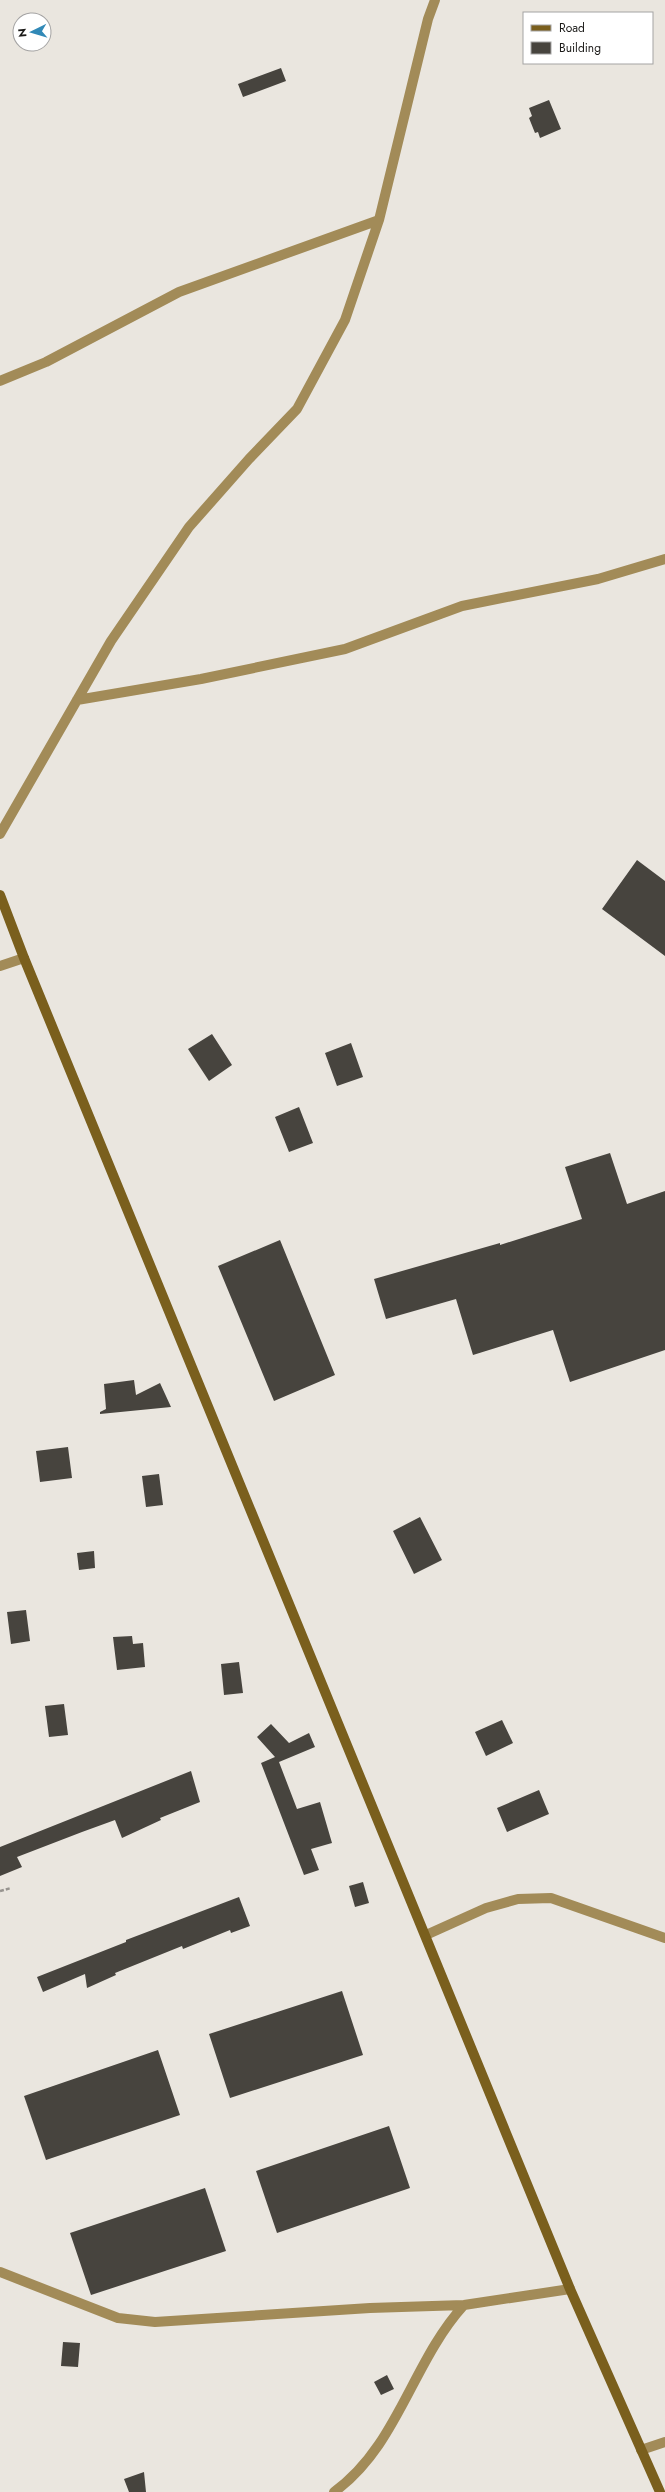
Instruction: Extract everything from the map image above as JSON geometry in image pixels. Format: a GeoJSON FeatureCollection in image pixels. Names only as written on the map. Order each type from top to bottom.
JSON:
{"type":"FeatureCollection","features":[{"type":"Feature","properties":{"kind":"main road"},"geometry":{"type":"LineString","coordinates":[[0,896],[24,958],[570,2289],[660,2492]]}},
{"type":"Feature","properties":{"kind":"street"},"geometry":{"type":"LineString","coordinates":[[0,834],[111,641],[189,528],[249,459],[297,409],[345,320],[379,220],[428,19],[434,0]]}},
{"type":"Feature","properties":{"kind":"street"},"geometry":{"type":"LineString","coordinates":[[0,381],[46,362],[179,292],[379,220]]}},
{"type":"Feature","properties":{"kind":"street"},"geometry":{"type":"LineString","coordinates":[[77,700],[201,679],[345,649],[462,606],[598,579],[665,559]]}},
{"type":"Feature","properties":{"kind":"street"},"geometry":{"type":"LineString","coordinates":[[0,966],[24,958]]}},
{"type":"Feature","properties":{"kind":"street"},"geometry":{"type":"LineString","coordinates":[[426,1935],[486,1908],[518,1899],[551,1898],[665,1938]]}},
{"type":"Feature","properties":{"kind":"street"},"geometry":{"type":"LineString","coordinates":[[0,2272],[118,2318],[155,2322],[370,2308],[464,2305],[570,2289]]}},
{"type":"Feature","properties":{"kind":"street"},"geometry":{"type":"LineString","coordinates":[[334,2492],[349,2481],[370,2458],[388,2432],[418,2371],[447,2324],[464,2305]]}},
{"type":"Feature","properties":{"kind":"street"},"geometry":{"type":"LineString","coordinates":[[641,2450],[665,2442]]}},
{"type":"Feature","properties":{"kind":"path"},"geometry":{"type":"LineString","coordinates":[[0,1891],[11,1888]]}},
{"type":"Feature","properties":{"kind":"building"},"geometry":{"type":"Polygon","coordinates":[[[281,68],[286,81],[243,97],[238,84],[281,68]]]}},
{"type":"Feature","properties":{"kind":"building"},"geometry":{"type":"Polygon","coordinates":[[[549,100],[561,129],[540,138],[538,132],[535,133],[529,118],[532,116],[529,108],[549,100]]]}},
{"type":"Feature","properties":{"kind":"building"},"geometry":{"type":"Polygon","coordinates":[[[637,860],[665,881],[665,956],[602,909],[637,860]]]}},
{"type":"Feature","properties":{"kind":"building"},"geometry":{"type":"Polygon","coordinates":[[[212,1034],[232,1065],[209,1081],[188,1049],[212,1034]]]}},
{"type":"Feature","properties":{"kind":"building"},"geometry":{"type":"Polygon","coordinates":[[[351,1043],[363,1077],[337,1086],[325,1053],[351,1043]]]}},
{"type":"Feature","properties":{"kind":"building"},"geometry":{"type":"Polygon","coordinates":[[[299,1107],[313,1143],[289,1152],[275,1117],[299,1107]]]}},
{"type":"Feature","properties":{"kind":"building"},"geometry":{"type":"Polygon","coordinates":[[[610,1153],[627,1204],[665,1191],[665,1350],[570,1382],[553,1330],[473,1355],[456,1299],[386,1319],[374,1279],[500,1243],[500,1245],[582,1219],[565,1167],[610,1153]]]}},
{"type":"Feature","properties":{"kind":"building"},"geometry":{"type":"Polygon","coordinates":[[[280,1240],[335,1375],[274,1401],[218,1266],[280,1240]]]}},
{"type":"Feature","properties":{"kind":"building"},"geometry":{"type":"Polygon","coordinates":[[[134,1380],[136,1395],[160,1383],[171,1407],[100,1414],[100,1412],[106,1409],[104,1384],[134,1380]]]}},
{"type":"Feature","properties":{"kind":"building"},"geometry":{"type":"Polygon","coordinates":[[[68,1447],[72,1478],[40,1482],[36,1451],[68,1447]]]}},
{"type":"Feature","properties":{"kind":"building"},"geometry":{"type":"Polygon","coordinates":[[[159,1474],[163,1505],[146,1507],[142,1476],[159,1474]]]}},
{"type":"Feature","properties":{"kind":"building"},"geometry":{"type":"Polygon","coordinates":[[[420,1517],[442,1560],[414,1574],[393,1531],[420,1517]]]}},
{"type":"Feature","properties":{"kind":"building"},"geometry":{"type":"Polygon","coordinates":[[[94,1551],[95,1568],[79,1570],[77,1553],[94,1551]]]}},
{"type":"Feature","properties":{"kind":"building"},"geometry":{"type":"Polygon","coordinates":[[[26,1610],[30,1641],[11,1644],[7,1612],[26,1610]]]}},
{"type":"Feature","properties":{"kind":"building"},"geometry":{"type":"Polygon","coordinates":[[[132,1636],[133,1644],[143,1643],[145,1667],[117,1670],[113,1637],[132,1636]]]}},
{"type":"Feature","properties":{"kind":"building"},"geometry":{"type":"Polygon","coordinates":[[[239,1662],[243,1693],[224,1695],[221,1664],[239,1662]]]}},
{"type":"Feature","properties":{"kind":"building"},"geometry":{"type":"Polygon","coordinates":[[[64,1704],[68,1735],[49,1737],[45,1706],[64,1704]]]}},
{"type":"Feature","properties":{"kind":"building"},"geometry":{"type":"Polygon","coordinates":[[[502,1720],[513,1743],[486,1756],[475,1732],[502,1720]]]}},
{"type":"Feature","properties":{"kind":"building"},"geometry":{"type":"Polygon","coordinates":[[[271,1724],[289,1743],[309,1733],[315,1747],[279,1762],[297,1809],[320,1802],[332,1843],[311,1849],[319,1870],[304,1875],[261,1763],[275,1757],[257,1737],[271,1724]]]}},
{"type":"Feature","properties":{"kind":"building"},"geometry":{"type":"Polygon","coordinates":[[[191,1771],[200,1802],[160,1818],[161,1820],[122,1838],[115,1820],[82,1832],[17,1857],[22,1867],[0,1876],[0,1847],[191,1771]]]}},
{"type":"Feature","properties":{"kind":"building"},"geometry":{"type":"Polygon","coordinates":[[[539,1790],[549,1814],[507,1832],[497,1808],[539,1790]]]}},
{"type":"Feature","properties":{"kind":"building"},"geometry":{"type":"Polygon","coordinates":[[[363,1882],[369,1903],[355,1907],[349,1886],[363,1882]]]}},
{"type":"Feature","properties":{"kind":"building"},"geometry":{"type":"Polygon","coordinates":[[[239,1897],[250,1926],[231,1933],[230,1930],[183,1949],[182,1946],[115,1973],[116,1975],[87,1988],[85,1974],[43,1992],[37,1977],[126,1942],[126,1940],[239,1897]]]}},
{"type":"Feature","properties":{"kind":"building"},"geometry":{"type":"Polygon","coordinates":[[[342,1991],[363,2055],[230,2098],[209,2034],[342,1991]]]}},
{"type":"Feature","properties":{"kind":"building"},"geometry":{"type":"Polygon","coordinates":[[[158,2050],[180,2115],[46,2160],[24,2096],[158,2050]]]}},
{"type":"Feature","properties":{"kind":"building"},"geometry":{"type":"Polygon","coordinates":[[[389,2126],[410,2188],[277,2233],[256,2171],[389,2126]]]}},
{"type":"Feature","properties":{"kind":"building"},"geometry":{"type":"Polygon","coordinates":[[[205,2188],[226,2251],[91,2295],[70,2233],[205,2188]]]}},
{"type":"Feature","properties":{"kind":"building"},"geometry":{"type":"Polygon","coordinates":[[[63,2342],[80,2343],[78,2367],[61,2366],[63,2342]]]}},
{"type":"Feature","properties":{"kind":"building"},"geometry":{"type":"Polygon","coordinates":[[[387,2375],[394,2389],[381,2395],[374,2382],[387,2375]]]}},
{"type":"Feature","properties":{"kind":"building"},"geometry":{"type":"Polygon","coordinates":[[[144,2472],[146,2492],[129,2492],[124,2479],[144,2472]]]}}]}
